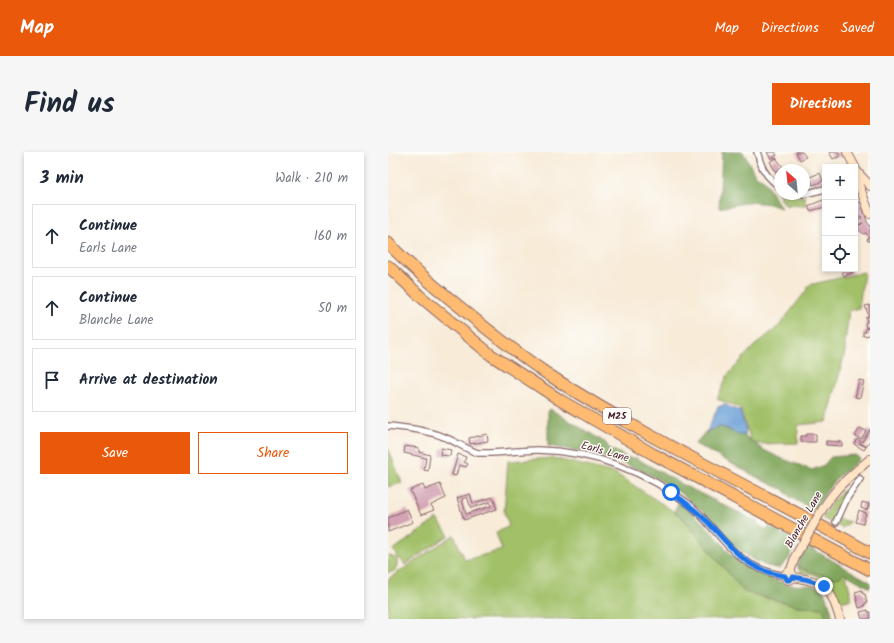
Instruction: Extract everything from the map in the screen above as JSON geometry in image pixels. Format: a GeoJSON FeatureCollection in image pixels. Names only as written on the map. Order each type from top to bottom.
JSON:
{"type":"FeatureCollection","features":[{"type":"Feature","properties":{"kind":"highway","name":"M25"},"geometry":{"type":"LineString","coordinates":[[388,242],[431,283],[500,340],[548,374],[658,439],[804,516],[870,553]]}},
{"type":"Feature","properties":{"kind":"highway","name":"M25"},"geometry":{"type":"LineString","coordinates":[[388,266],[421,297],[491,356],[560,400],[653,454],[870,570]]}},
{"type":"Feature","properties":{"kind":"street"},"geometry":{"type":"LineString","coordinates":[[757,152],[761,165],[774,182]]}},
{"type":"Feature","properties":{"kind":"street"},"geometry":{"type":"LineString","coordinates":[[847,152],[853,164]]}},
{"type":"Feature","properties":{"kind":"street"},"geometry":{"type":"LineString","coordinates":[[858,177],[866,180],[870,186]]}},
{"type":"Feature","properties":{"kind":"street"},"geometry":{"type":"LineString","coordinates":[[858,183],[870,214]]}},
{"type":"Feature","properties":{"kind":"street"},"geometry":{"type":"LineString","coordinates":[[810,192],[822,189]]}},
{"type":"Feature","properties":{"kind":"street","name":"Earls Lane"},"geometry":{"type":"LineString","coordinates":[[388,426],[443,436],[471,451],[478,453],[539,450],[571,453],[609,462],[626,468],[665,488],[691,506],[738,556],[758,568],[789,575]]}},
{"type":"Feature","properties":{"kind":"street","name":"Blanche Lane"},"geometry":{"type":"LineString","coordinates":[[789,575],[796,555],[829,498],[842,482],[870,460]]}},
{"type":"Feature","properties":{"kind":"street"},"geometry":{"type":"LineString","coordinates":[[836,522],[852,490],[860,479]]}},
{"type":"Feature","properties":{"kind":"street"},"geometry":{"type":"LineString","coordinates":[[842,482],[852,490]]}},
{"type":"Feature","properties":{"kind":"street"},"geometry":{"type":"LineString","coordinates":[[789,575],[813,581],[824,586],[834,598],[840,619]]}},
{"type":"Feature","properties":{"kind":"green space"},"geometry":{"type":"Polygon","coordinates":[[[722,152],[743,152],[756,176],[764,180],[774,196],[774,200],[776,200],[781,208],[769,204],[750,202],[719,208],[722,152]]]}},
{"type":"Feature","properties":{"kind":"green space"},"geometry":{"type":"Polygon","coordinates":[[[782,200],[805,200],[805,206],[785,205],[782,200]]]}},
{"type":"Feature","properties":{"kind":"green space"},"geometry":{"type":"Polygon","coordinates":[[[864,272],[859,308],[849,311],[845,352],[827,422],[798,425],[798,443],[757,444],[751,441],[740,408],[717,399],[727,376],[754,346],[778,327],[809,285],[864,272]]]}},
{"type":"Feature","properties":{"kind":"green space"},"geometry":{"type":"Polygon","coordinates":[[[550,409],[606,443],[609,448],[629,458],[636,458],[685,486],[758,522],[757,524],[766,530],[769,527],[798,541],[788,560],[780,568],[759,563],[729,541],[709,518],[689,500],[672,488],[638,469],[624,463],[579,451],[548,446],[548,412],[550,409]]]}},
{"type":"Feature","properties":{"kind":"green space"},"geometry":{"type":"Polygon","coordinates":[[[720,427],[745,435],[752,442],[767,452],[812,470],[824,465],[831,457],[855,455],[859,459],[834,482],[815,511],[790,497],[782,489],[695,444],[706,431],[720,427]]]}},
{"type":"Feature","properties":{"kind":"green space"},"geometry":{"type":"Polygon","coordinates":[[[388,448],[402,483],[388,487],[388,448]]]}},
{"type":"Feature","properties":{"kind":"green space"},"geometry":{"type":"Polygon","coordinates":[[[553,458],[615,473],[682,517],[744,592],[798,606],[823,608],[827,619],[388,619],[388,579],[454,535],[465,560],[502,550],[496,533],[509,526],[504,513],[508,461],[553,458]]]}},
{"type":"Feature","properties":{"kind":"green space"},"geometry":{"type":"Polygon","coordinates":[[[844,489],[846,490],[846,496],[839,508],[837,510],[833,509],[832,513],[834,514],[835,518],[850,522],[842,528],[822,518],[833,501],[844,489]]]}},
{"type":"Feature","properties":{"kind":"green space"},"geometry":{"type":"Polygon","coordinates":[[[678,503],[701,521],[732,556],[750,569],[781,582],[792,585],[812,585],[820,589],[827,599],[833,619],[827,619],[823,608],[798,606],[744,592],[682,517],[674,512],[678,503]]]}},
{"type":"Feature","properties":{"kind":"green space"},"geometry":{"type":"Polygon","coordinates":[[[437,519],[449,535],[405,565],[400,558],[397,560],[397,566],[394,571],[388,573],[388,555],[395,558],[398,556],[393,550],[437,519]]]}},
{"type":"Feature","properties":{"kind":"green space"},"geometry":{"type":"Polygon","coordinates":[[[807,546],[870,582],[870,588],[844,573],[840,577],[834,578],[799,568],[798,564],[807,546]]]}},
{"type":"Feature","properties":{"kind":"green space"},"geometry":{"type":"Polygon","coordinates":[[[798,564],[799,568],[834,578],[844,573],[846,575],[852,599],[841,602],[833,588],[826,581],[812,574],[801,572],[798,569],[798,564]]]}},
{"type":"Feature","properties":{"kind":"water"},"geometry":{"type":"Polygon","coordinates":[[[725,404],[740,411],[746,430],[745,435],[739,435],[724,427],[713,428],[706,433],[718,407],[725,404]]]}},
{"type":"Feature","properties":{"kind":"building"},"geometry":{"type":"Polygon","coordinates":[[[767,152],[775,152],[777,155],[771,159],[767,152]]]}},
{"type":"Feature","properties":{"kind":"building"},"geometry":{"type":"Polygon","coordinates":[[[796,152],[802,152],[806,157],[800,160],[796,152]]]}},
{"type":"Feature","properties":{"kind":"building"},"geometry":{"type":"Polygon","coordinates":[[[829,152],[838,152],[840,156],[833,159],[829,152]]]}},
{"type":"Feature","properties":{"kind":"building"},"geometry":{"type":"Polygon","coordinates":[[[776,158],[781,164],[774,164],[774,169],[770,162],[776,158]]]}},
{"type":"Feature","properties":{"kind":"building"},"geometry":{"type":"Polygon","coordinates":[[[820,173],[822,181],[813,185],[810,177],[820,173]]]}},
{"type":"Feature","properties":{"kind":"building"},"geometry":{"type":"Polygon","coordinates":[[[822,200],[822,208],[810,211],[808,206],[822,200]]]}},
{"type":"Feature","properties":{"kind":"building"},"geometry":{"type":"Polygon","coordinates":[[[861,202],[867,222],[870,226],[870,241],[867,239],[869,237],[866,233],[864,234],[859,230],[858,226],[863,223],[858,225],[858,220],[862,218],[861,216],[858,217],[858,203],[861,202]]]}},
{"type":"Feature","properties":{"kind":"building"},"geometry":{"type":"Polygon","coordinates":[[[842,272],[852,272],[852,273],[844,276],[842,272]]]}},
{"type":"Feature","properties":{"kind":"building"},"geometry":{"type":"Polygon","coordinates":[[[870,305],[870,326],[866,328],[866,317],[869,316],[865,306],[870,305]]]}},
{"type":"Feature","properties":{"kind":"building"},"geometry":{"type":"Polygon","coordinates":[[[870,328],[870,335],[863,336],[863,332],[866,332],[865,329],[870,328]]]}},
{"type":"Feature","properties":{"kind":"building"},"geometry":{"type":"Polygon","coordinates":[[[859,380],[864,381],[860,398],[855,397],[859,380]]]}},
{"type":"Feature","properties":{"kind":"building"},"geometry":{"type":"Polygon","coordinates":[[[860,428],[866,431],[861,439],[855,436],[860,428]]]}},
{"type":"Feature","properties":{"kind":"building"},"geometry":{"type":"Polygon","coordinates":[[[870,429],[870,443],[869,442],[866,446],[859,443],[866,447],[864,450],[854,444],[857,439],[862,442],[870,429]]]}},
{"type":"Feature","properties":{"kind":"building"},"geometry":{"type":"Polygon","coordinates":[[[487,434],[488,441],[470,444],[469,438],[487,434]]]}},
{"type":"Feature","properties":{"kind":"building"},"geometry":{"type":"Polygon","coordinates":[[[806,434],[816,434],[816,442],[801,442],[801,436],[806,436],[806,434]]]}},
{"type":"Feature","properties":{"kind":"building"},"geometry":{"type":"Polygon","coordinates":[[[826,441],[842,442],[842,446],[826,445],[826,441]]]}},
{"type":"Feature","properties":{"kind":"building"},"geometry":{"type":"Polygon","coordinates":[[[405,446],[419,448],[419,452],[430,455],[428,471],[424,470],[426,458],[404,453],[405,446]]]}},
{"type":"Feature","properties":{"kind":"building"},"geometry":{"type":"Polygon","coordinates":[[[441,448],[451,450],[450,456],[440,455],[441,448]]]}},
{"type":"Feature","properties":{"kind":"building"},"geometry":{"type":"Polygon","coordinates":[[[458,454],[466,457],[464,462],[468,464],[466,467],[459,465],[456,476],[452,475],[458,454]]]}},
{"type":"Feature","properties":{"kind":"building"},"geometry":{"type":"Polygon","coordinates":[[[440,484],[446,498],[431,505],[434,510],[421,515],[410,490],[423,485],[425,490],[440,484]]]}},
{"type":"Feature","properties":{"kind":"building"},"geometry":{"type":"Polygon","coordinates":[[[470,494],[473,503],[493,497],[497,509],[464,520],[457,498],[470,494]],[[467,497],[462,499],[466,514],[491,506],[490,502],[471,508],[467,497]]]}},
{"type":"Feature","properties":{"kind":"building"},"geometry":{"type":"Polygon","coordinates":[[[862,502],[869,504],[867,510],[861,508],[862,502]]]}},
{"type":"Feature","properties":{"kind":"building"},"geometry":{"type":"Polygon","coordinates":[[[407,509],[413,522],[388,532],[388,518],[407,509]]]}},
{"type":"Feature","properties":{"kind":"building"},"geometry":{"type":"Polygon","coordinates":[[[859,510],[866,513],[863,524],[856,522],[859,510]]]}},
{"type":"Feature","properties":{"kind":"building"},"geometry":{"type":"Polygon","coordinates":[[[862,590],[863,594],[865,594],[867,603],[864,604],[865,606],[859,608],[855,592],[862,590]]]}},
{"type":"Feature","properties":{"kind":"building"},"geometry":{"type":"Polygon","coordinates":[[[868,610],[868,612],[870,612],[870,619],[862,619],[860,612],[868,610]]]}},
{"type":"Feature","properties":{"kind":"route"},"geometry":{"type":"LineString","coordinates":[[671,492],[691,506],[738,556],[750,564],[768,572],[785,576],[787,580],[790,580],[793,577],[813,581],[824,586]]}}]}
